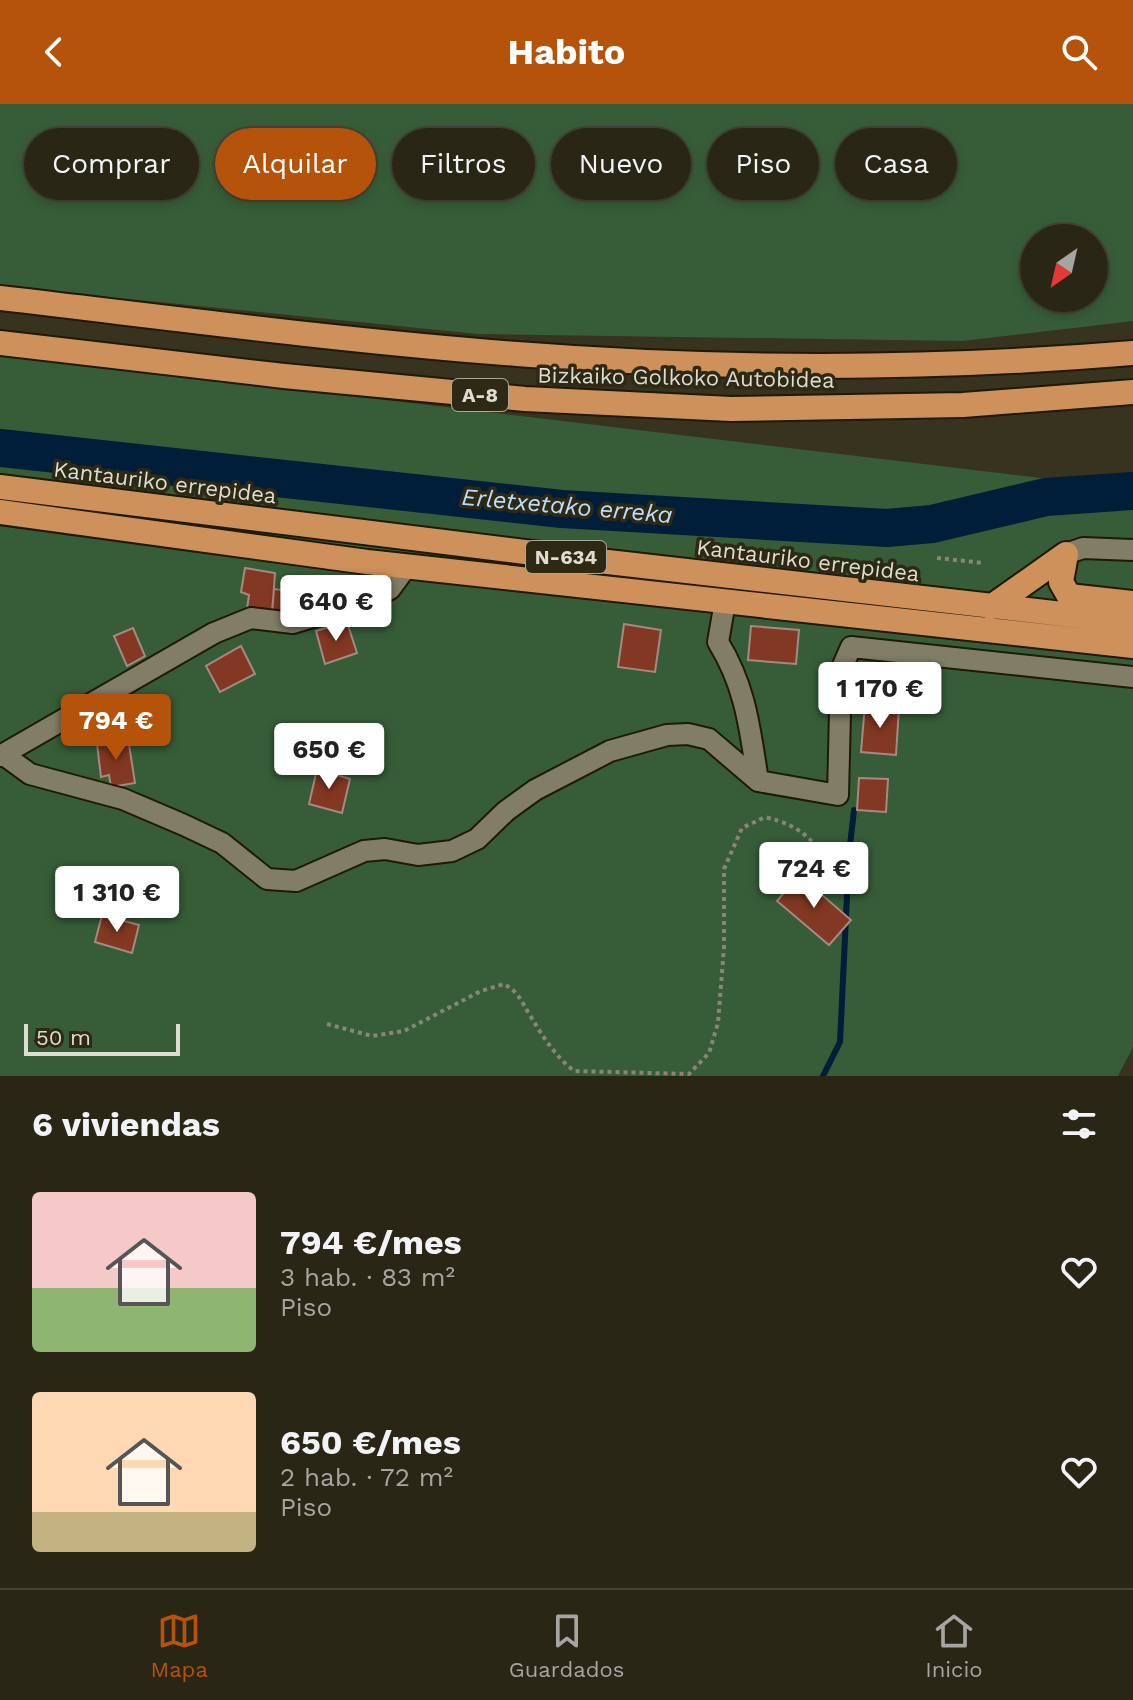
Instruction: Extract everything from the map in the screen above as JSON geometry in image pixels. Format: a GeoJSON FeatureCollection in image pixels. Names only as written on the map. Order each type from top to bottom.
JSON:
{"type":"FeatureCollection","features":[{"type":"Feature","properties":{"kind":"highway","name":"Bizkaiko Golkoko Autobidea"},"geometry":{"type":"LineString","coordinates":[[0,298],[407,345],[634,362],[913,365],[1133,353]]}},
{"type":"Feature","properties":{"kind":"highway","name":"Bizkaiko Golkoko Autobidea"},"geometry":{"type":"LineString","coordinates":[[0,343],[284,376],[525,399],[731,409],[963,405],[1133,392]]}},
{"type":"Feature","properties":{"kind":"highway","name":"Kantauriko errepidea"},"geometry":{"type":"LineString","coordinates":[[0,487],[180,511],[1133,622]]}},
{"type":"Feature","properties":{"kind":"highway","name":"N-634"},"geometry":{"type":"LineString","coordinates":[[0,512],[407,566],[1133,646]]}},
{"type":"Feature","properties":{"kind":"highway"},"geometry":{"type":"LineString","coordinates":[[991,607],[1066,554]]}},
{"type":"Feature","properties":{"kind":"highway"},"geometry":{"type":"LineString","coordinates":[[1066,554],[1061,582],[1069,596],[1133,603]]}},
{"type":"Feature","properties":{"kind":"street"},"geometry":{"type":"LineString","coordinates":[[1066,554],[1083,548],[1133,550]]}},
{"type":"Feature","properties":{"kind":"street"},"geometry":{"type":"LineString","coordinates":[[407,566],[390,589],[362,602],[293,623],[251,618],[214,633],[2,756],[30,774],[123,799],[184,825],[222,843],[267,879],[296,881],[364,851],[385,849],[418,855],[452,851],[477,839],[506,811],[535,790],[610,751],[667,735],[688,734],[709,739],[758,781],[838,795],[841,670],[851,647],[1133,677]]}},
{"type":"Feature","properties":{"kind":"street"},"geometry":{"type":"LineString","coordinates":[[725,602],[718,642],[732,665],[744,697],[758,781]]}},
{"type":"Feature","properties":{"kind":"path"},"geometry":{"type":"LineString","coordinates":[[937,558],[984,563]]}},
{"type":"Feature","properties":{"kind":"path"},"geometry":{"type":"LineString","coordinates":[[327,1024],[372,1036],[404,1031],[481,991],[504,984],[517,992],[553,1050],[574,1071],[689,1074],[709,1053],[718,1023],[724,947],[724,869],[742,828],[765,817],[792,824],[808,837],[832,866]]}},
{"type":"Feature","properties":{"kind":"path"},"geometry":{"type":"LineString","coordinates":[[568,1076],[574,1071]]}},
{"type":"Feature","properties":{"kind":"green space"},"geometry":{"type":"Polygon","coordinates":[[[0,104],[1133,104],[1133,321],[962,341],[478,334],[0,286],[0,104]]]}},
{"type":"Feature","properties":{"kind":"green space"},"geometry":{"type":"Polygon","coordinates":[[[0,354],[1133,489],[1133,1047],[1118,1076],[0,1076],[0,354]]]}},
{"type":"Feature","properties":{"kind":"building"},"geometry":{"type":"Polygon","coordinates":[[[245,568],[275,573],[272,614],[247,609],[249,595],[241,592],[245,568]]]}},
{"type":"Feature","properties":{"kind":"building"},"geometry":{"type":"Polygon","coordinates":[[[274,589],[310,594],[311,609],[296,615],[272,612],[274,589]]]}},
{"type":"Feature","properties":{"kind":"building"},"geometry":{"type":"Polygon","coordinates":[[[347,622],[357,653],[325,664],[316,631],[347,622]]]}},
{"type":"Feature","properties":{"kind":"building"},"geometry":{"type":"Polygon","coordinates":[[[624,624],[661,630],[655,672],[618,667],[624,624]]]}},
{"type":"Feature","properties":{"kind":"building"},"geometry":{"type":"Polygon","coordinates":[[[751,626],[799,630],[796,664],[748,660],[751,626]]]}},
{"type":"Feature","properties":{"kind":"building"},"geometry":{"type":"Polygon","coordinates":[[[133,628],[145,656],[127,666],[114,636],[133,628]]]}},
{"type":"Feature","properties":{"kind":"building"},"geometry":{"type":"Polygon","coordinates":[[[241,646],[255,674],[220,692],[206,666],[241,646]]]}},
{"type":"Feature","properties":{"kind":"building"},"geometry":{"type":"Polygon","coordinates":[[[865,704],[899,707],[896,755],[861,752],[865,704]]]}},
{"type":"Feature","properties":{"kind":"building"},"geometry":{"type":"Polygon","coordinates":[[[128,738],[135,783],[111,787],[109,775],[101,777],[97,744],[128,738]]]}},
{"type":"Feature","properties":{"kind":"building"},"geometry":{"type":"Polygon","coordinates":[[[317,769],[350,779],[342,813],[309,804],[317,769]]]}},
{"type":"Feature","properties":{"kind":"building"},"geometry":{"type":"Polygon","coordinates":[[[859,778],[888,779],[886,812],[857,810],[859,778]]]}},
{"type":"Feature","properties":{"kind":"building"},"geometry":{"type":"Polygon","coordinates":[[[799,875],[851,920],[829,945],[777,901],[799,875]]]}},
{"type":"Feature","properties":{"kind":"building"},"geometry":{"type":"Polygon","coordinates":[[[102,915],[139,925],[132,953],[95,942],[102,915]]]}},
{"type":"Feature","properties":{"kind":"waterway","name":"Erletxetako erreka"},"geometry":{"type":"LineString","coordinates":[[0,448],[562,509],[887,528],[932,524],[1046,497],[1133,491]]}},
{"type":"Feature","properties":{"kind":"waterway"},"geometry":{"type":"LineString","coordinates":[[823,1076],[840,1042],[854,810]]}}]}
